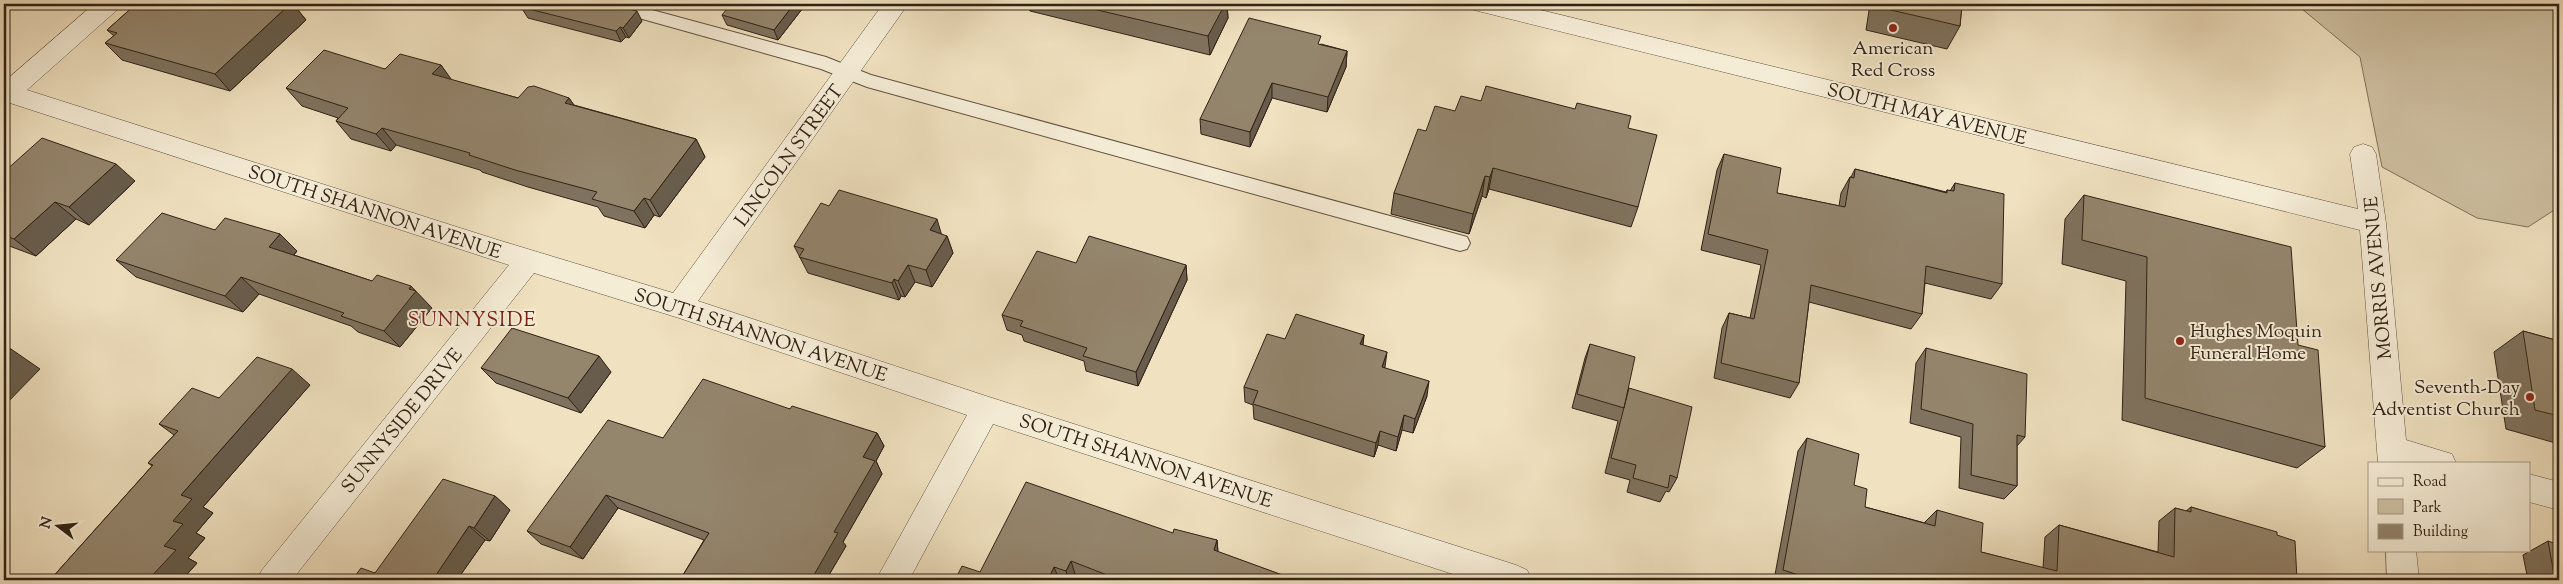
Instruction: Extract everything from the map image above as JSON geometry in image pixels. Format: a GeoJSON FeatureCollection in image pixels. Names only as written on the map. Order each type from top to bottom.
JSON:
{"type":"FeatureCollection","features":[{"type":"Feature","properties":{"kind":"street"},"geometry":{"type":"LineString","coordinates":[[5,94],[109,4]]}},
{"type":"Feature","properties":{"kind":"street","name":"LINCOLN STREET"},"geometry":{"type":"LineString","coordinates":[[679,306],[896,4]]}},
{"type":"Feature","properties":{"kind":"street","name":"SOUTH MAY AVENUE"},"geometry":{"type":"LineString","coordinates":[[1482,4],[2373,223]]}},
{"type":"Feature","properties":{"kind":"street","name":"SOUTH SHANNON AVENUE"},"geometry":{"type":"LineString","coordinates":[[5,94],[679,306],[986,409],[1516,580]]}},
{"type":"Feature","properties":{"kind":"street","name":"MORRIS AVENUE"},"geometry":{"type":"LineString","coordinates":[[2363,154],[2373,223],[2393,456]]}},
{"type":"Feature","properties":{"kind":"street","name":"SUNNYSIDE DRIVE"},"geometry":{"type":"LineString","coordinates":[[273,580],[530,260]]}},
{"type":"Feature","properties":{"kind":"street"},"geometry":{"type":"LineString","coordinates":[[892,580],[986,409]]}},
{"type":"Feature","properties":{"kind":"street"},"geometry":{"type":"LineString","coordinates":[[2393,456],[2434,462]]}},
{"type":"Feature","properties":{"kind":"street"},"geometry":{"type":"LineString","coordinates":[[2530,488],[2559,496]]}},
{"type":"Feature","properties":{"kind":"street"},"geometry":{"type":"LineString","coordinates":[[2401,552],[2403,580]]}},
{"type":"Feature","properties":{"kind":"lane"},"geometry":{"type":"LineString","coordinates":[[609,4],[826,64],[847,73],[1460,243]]}},
{"type":"Feature","properties":{"kind":"green space"},"geometry":{"type":"Polygon","coordinates":[[[2296,4],[2559,4],[2559,207],[2528,227],[2477,218],[2382,167],[2360,57],[2296,4]]]}},
{"type":"Feature","properties":{"kind":"building"},"geometry":{"type":"Polygon","coordinates":[[[136,4],[290,4],[215,74],[105,43],[117,33],[107,30],[136,4]]]}},
{"type":"Feature","properties":{"kind":"building"},"geometry":{"type":"Polygon","coordinates":[[[524,4],[612,4],[637,11],[623,28],[620,27],[616,31],[521,7],[524,4]]]}},
{"type":"Feature","properties":{"kind":"building"},"geometry":{"type":"Polygon","coordinates":[[[731,4],[794,4],[774,30],[722,15],[731,4]]]}},
{"type":"Feature","properties":{"kind":"building"},"geometry":{"type":"Polygon","coordinates":[[[1072,4],[1225,4],[1208,36],[1072,4]]]}},
{"type":"Feature","properties":{"kind":"building"},"geometry":{"type":"Polygon","coordinates":[[[1878,4],[1962,4],[1960,26],[1878,7],[1878,4]]]}},
{"type":"Feature","properties":{"kind":"building"},"geometry":{"type":"Polygon","coordinates":[[[1249,18],[1321,36],[1318,44],[1347,51],[1328,97],[1272,83],[1250,132],[1200,119],[1249,18]]]}},
{"type":"Feature","properties":{"kind":"building"},"geometry":{"type":"Polygon","coordinates":[[[324,50],[385,69],[400,54],[441,65],[432,74],[518,98],[528,87],[534,86],[569,98],[565,103],[696,139],[650,200],[644,198],[634,211],[592,199],[597,192],[515,170],[469,155],[470,153],[382,128],[376,134],[336,121],[348,108],[286,88],[324,50]]]}},
{"type":"Feature","properties":{"kind":"building"},"geometry":{"type":"Polygon","coordinates":[[[1486,86],[1575,109],[1577,103],[1631,116],[1628,128],[1657,135],[1638,207],[1493,168],[1490,177],[1485,176],[1473,214],[1394,193],[1418,129],[1426,131],[1435,106],[1455,111],[1461,96],[1481,101],[1486,86]]]}},
{"type":"Feature","properties":{"kind":"building"},"geometry":{"type":"Polygon","coordinates":[[[42,138],[116,164],[69,207],[55,202],[14,239],[4,235],[4,172],[42,138]]]}},
{"type":"Feature","properties":{"kind":"building"},"geometry":{"type":"Polygon","coordinates":[[[1724,154],[1781,168],[1777,193],[1845,207],[1850,177],[1854,178],[1855,169],[1947,193],[1947,190],[1954,191],[1955,183],[2004,194],[2002,284],[1926,266],[1922,314],[1811,285],[1799,383],[1721,363],[1729,313],[1754,319],[1768,250],[1708,234],[1724,154]]]}},
{"type":"Feature","properties":{"kind":"building"},"geometry":{"type":"Polygon","coordinates":[[[839,190],[937,219],[930,230],[947,236],[926,270],[908,265],[898,281],[894,279],[892,283],[799,257],[804,249],[794,246],[821,203],[829,206],[839,190]]]}},
{"type":"Feature","properties":{"kind":"building","name":"Hughes Moquin Funeral Home"},"geometry":{"type":"Polygon","coordinates":[[[2084,195],[2291,247],[2298,345],[2318,350],[2325,447],[2145,398],[2147,257],[2082,240],[2084,195]]]}},
{"type":"Feature","properties":{"kind":"building"},"geometry":{"type":"Polygon","coordinates":[[[162,213],[215,230],[225,218],[280,234],[269,247],[372,281],[377,275],[411,286],[409,289],[416,291],[384,331],[341,316],[344,313],[241,277],[225,296],[116,260],[162,213]]]}},
{"type":"Feature","properties":{"kind":"building"},"geometry":{"type":"Polygon","coordinates":[[[1089,236],[1186,265],[1136,372],[1083,356],[1087,348],[1020,326],[1023,321],[1002,315],[1037,251],[1076,263],[1089,236]]]}},
{"type":"Feature","properties":{"kind":"building"},"geometry":{"type":"Polygon","coordinates":[[[1296,314],[1364,335],[1360,344],[1387,352],[1382,367],[1429,381],[1415,419],[1404,415],[1398,437],[1380,431],[1376,443],[1253,404],[1258,391],[1244,387],[1267,334],[1285,339],[1296,314]]]}},
{"type":"Feature","properties":{"kind":"building"},"geometry":{"type":"Polygon","coordinates":[[[512,328],[599,356],[568,398],[481,368],[512,328]]]}},
{"type":"Feature","properties":{"kind":"building"},"geometry":{"type":"Polygon","coordinates":[[[2523,331],[2559,341],[2559,416],[2535,410],[2523,331]]]}},
{"type":"Feature","properties":{"kind":"building"},"geometry":{"type":"Polygon","coordinates":[[[1590,344],[1635,357],[1624,408],[1577,394],[1590,344]]]}},
{"type":"Feature","properties":{"kind":"building"},"geometry":{"type":"Polygon","coordinates":[[[4,346],[11,349],[4,356],[4,346]]]}},
{"type":"Feature","properties":{"kind":"building"},"geometry":{"type":"Polygon","coordinates":[[[1926,348],[2027,374],[2025,437],[2017,435],[2017,486],[1971,475],[1973,424],[1921,409],[1926,348]]]}},
{"type":"Feature","properties":{"kind":"building"},"geometry":{"type":"Polygon","coordinates":[[[257,357],[292,369],[181,495],[192,499],[173,521],[183,524],[164,546],[176,550],[148,580],[50,580],[153,465],[148,463],[178,431],[159,424],[192,388],[219,398],[257,357]]]}},
{"type":"Feature","properties":{"kind":"building"},"geometry":{"type":"Polygon","coordinates":[[[703,379],[790,409],[792,406],[877,433],[863,457],[875,461],[834,532],[838,533],[811,580],[786,580],[771,575],[768,580],[680,580],[709,533],[606,495],[570,547],[527,531],[608,420],[663,438],[703,379]]]}},
{"type":"Feature","properties":{"kind":"building"},"geometry":{"type":"Polygon","coordinates":[[[1629,388],[1692,407],[1677,478],[1670,475],[1668,488],[1633,478],[1636,465],[1611,458],[1629,388]]]}},
{"type":"Feature","properties":{"kind":"building"},"geometry":{"type":"Polygon","coordinates":[[[1807,438],[1859,454],[1854,485],[1867,489],[1865,507],[1935,526],[1937,510],[1983,523],[1981,552],[2057,571],[2059,525],[2174,557],[2175,508],[2191,512],[2191,507],[2277,532],[2277,535],[2295,541],[2297,580],[1814,580],[1783,570],[1807,438]]]}},
{"type":"Feature","properties":{"kind":"building"},"geometry":{"type":"Polygon","coordinates":[[[443,479],[495,496],[474,528],[469,526],[436,575],[433,574],[429,580],[352,580],[361,568],[375,573],[443,479]]]}},
{"type":"Feature","properties":{"kind":"building"},"geometry":{"type":"Polygon","coordinates":[[[1026,482],[1173,533],[1174,529],[1217,540],[1214,550],[1296,580],[1120,580],[1071,561],[1066,571],[1054,567],[1048,580],[955,580],[962,566],[980,572],[1026,482]]]}},
{"type":"Feature","properties":{"kind":"building"},"geometry":{"type":"Polygon","coordinates":[[[2548,541],[2559,545],[2559,580],[2555,580],[2548,541]]]}},
{"type":"Feature","properties":{"kind":"place","name":"American Red Cross"},"geometry":{"type":"Point","coordinates":[1893,28]}},
{"type":"Feature","properties":{"kind":"place","name":"Hughes Moquin Funeral Home"},"geometry":{"type":"Point","coordinates":[2180,341]}},
{"type":"Feature","properties":{"kind":"place","name":"Seventh-Day Adventist Church"},"geometry":{"type":"Point","coordinates":[2530,397]}},
{"type":"Feature","properties":{"kind":"district","name":"SUNNYSIDE"},"geometry":{"type":"Point","coordinates":[472,319]}}]}
